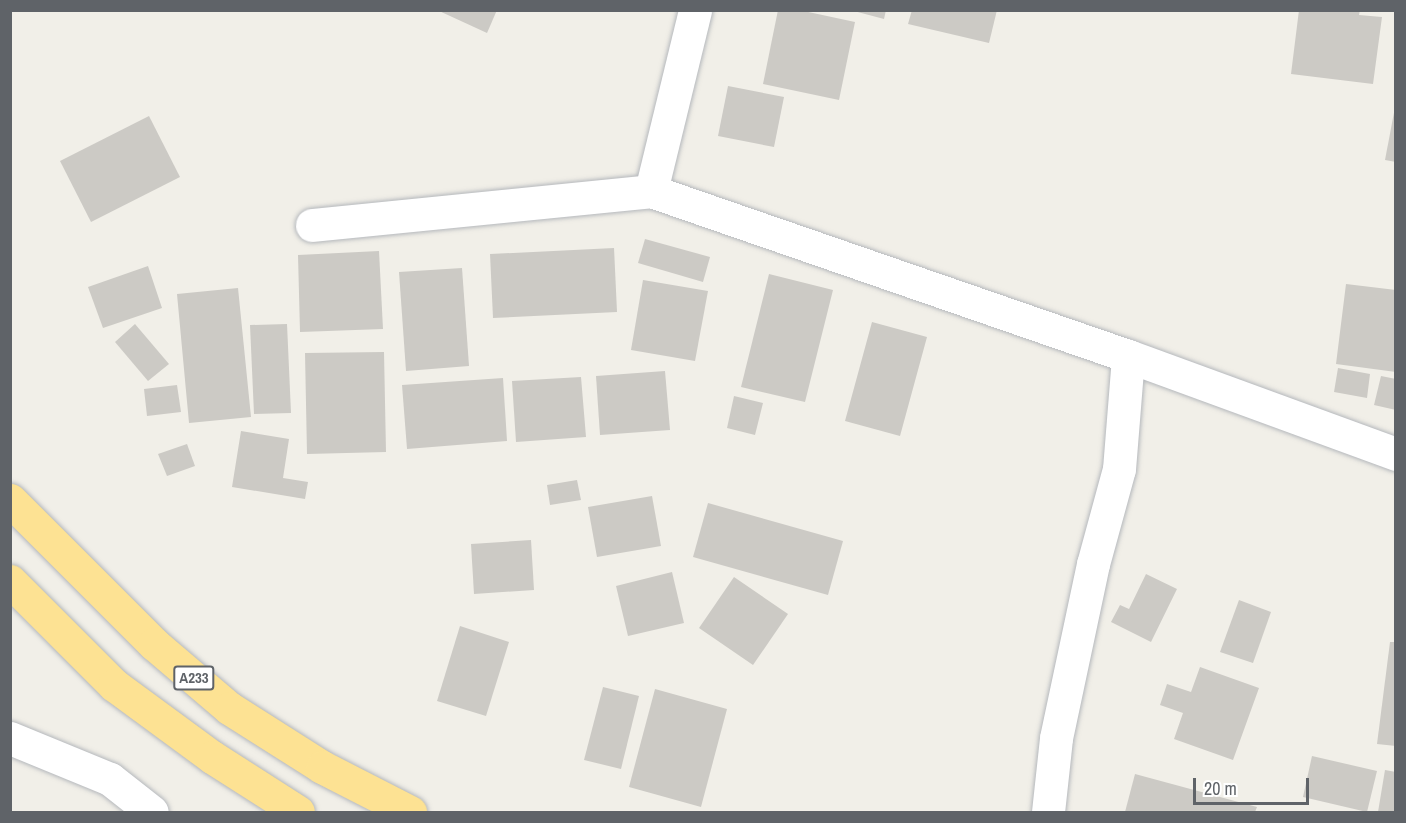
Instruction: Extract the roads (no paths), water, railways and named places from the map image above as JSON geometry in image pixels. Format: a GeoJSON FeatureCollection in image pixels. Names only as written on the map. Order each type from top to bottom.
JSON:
{"type":"FeatureCollection","features":[{"type":"Feature","properties":{"kind":"highway","name":"A233"},"geometry":{"type":"LineString","coordinates":[[10,500],[154,644],[229,708],[322,767],[410,813]]}},
{"type":"Feature","properties":{"kind":"highway"},"geometry":{"type":"LineString","coordinates":[[10,582],[114,686],[212,757],[298,813]]}},
{"type":"Feature","properties":{"kind":"street"},"geometry":{"type":"LineString","coordinates":[[651,191],[695,10]]}},
{"type":"Feature","properties":{"kind":"street"},"geometry":{"type":"LineString","coordinates":[[312,225],[651,191],[1128,356],[1395,454]]}},
{"type":"Feature","properties":{"kind":"street"},"geometry":{"type":"LineString","coordinates":[[1048,813],[1058,726],[1093,564],[1119,469],[1128,356]]}},
{"type":"Feature","properties":{"kind":"street"},"geometry":{"type":"LineString","coordinates":[[11,740],[110,779],[152,813]]}}]}
